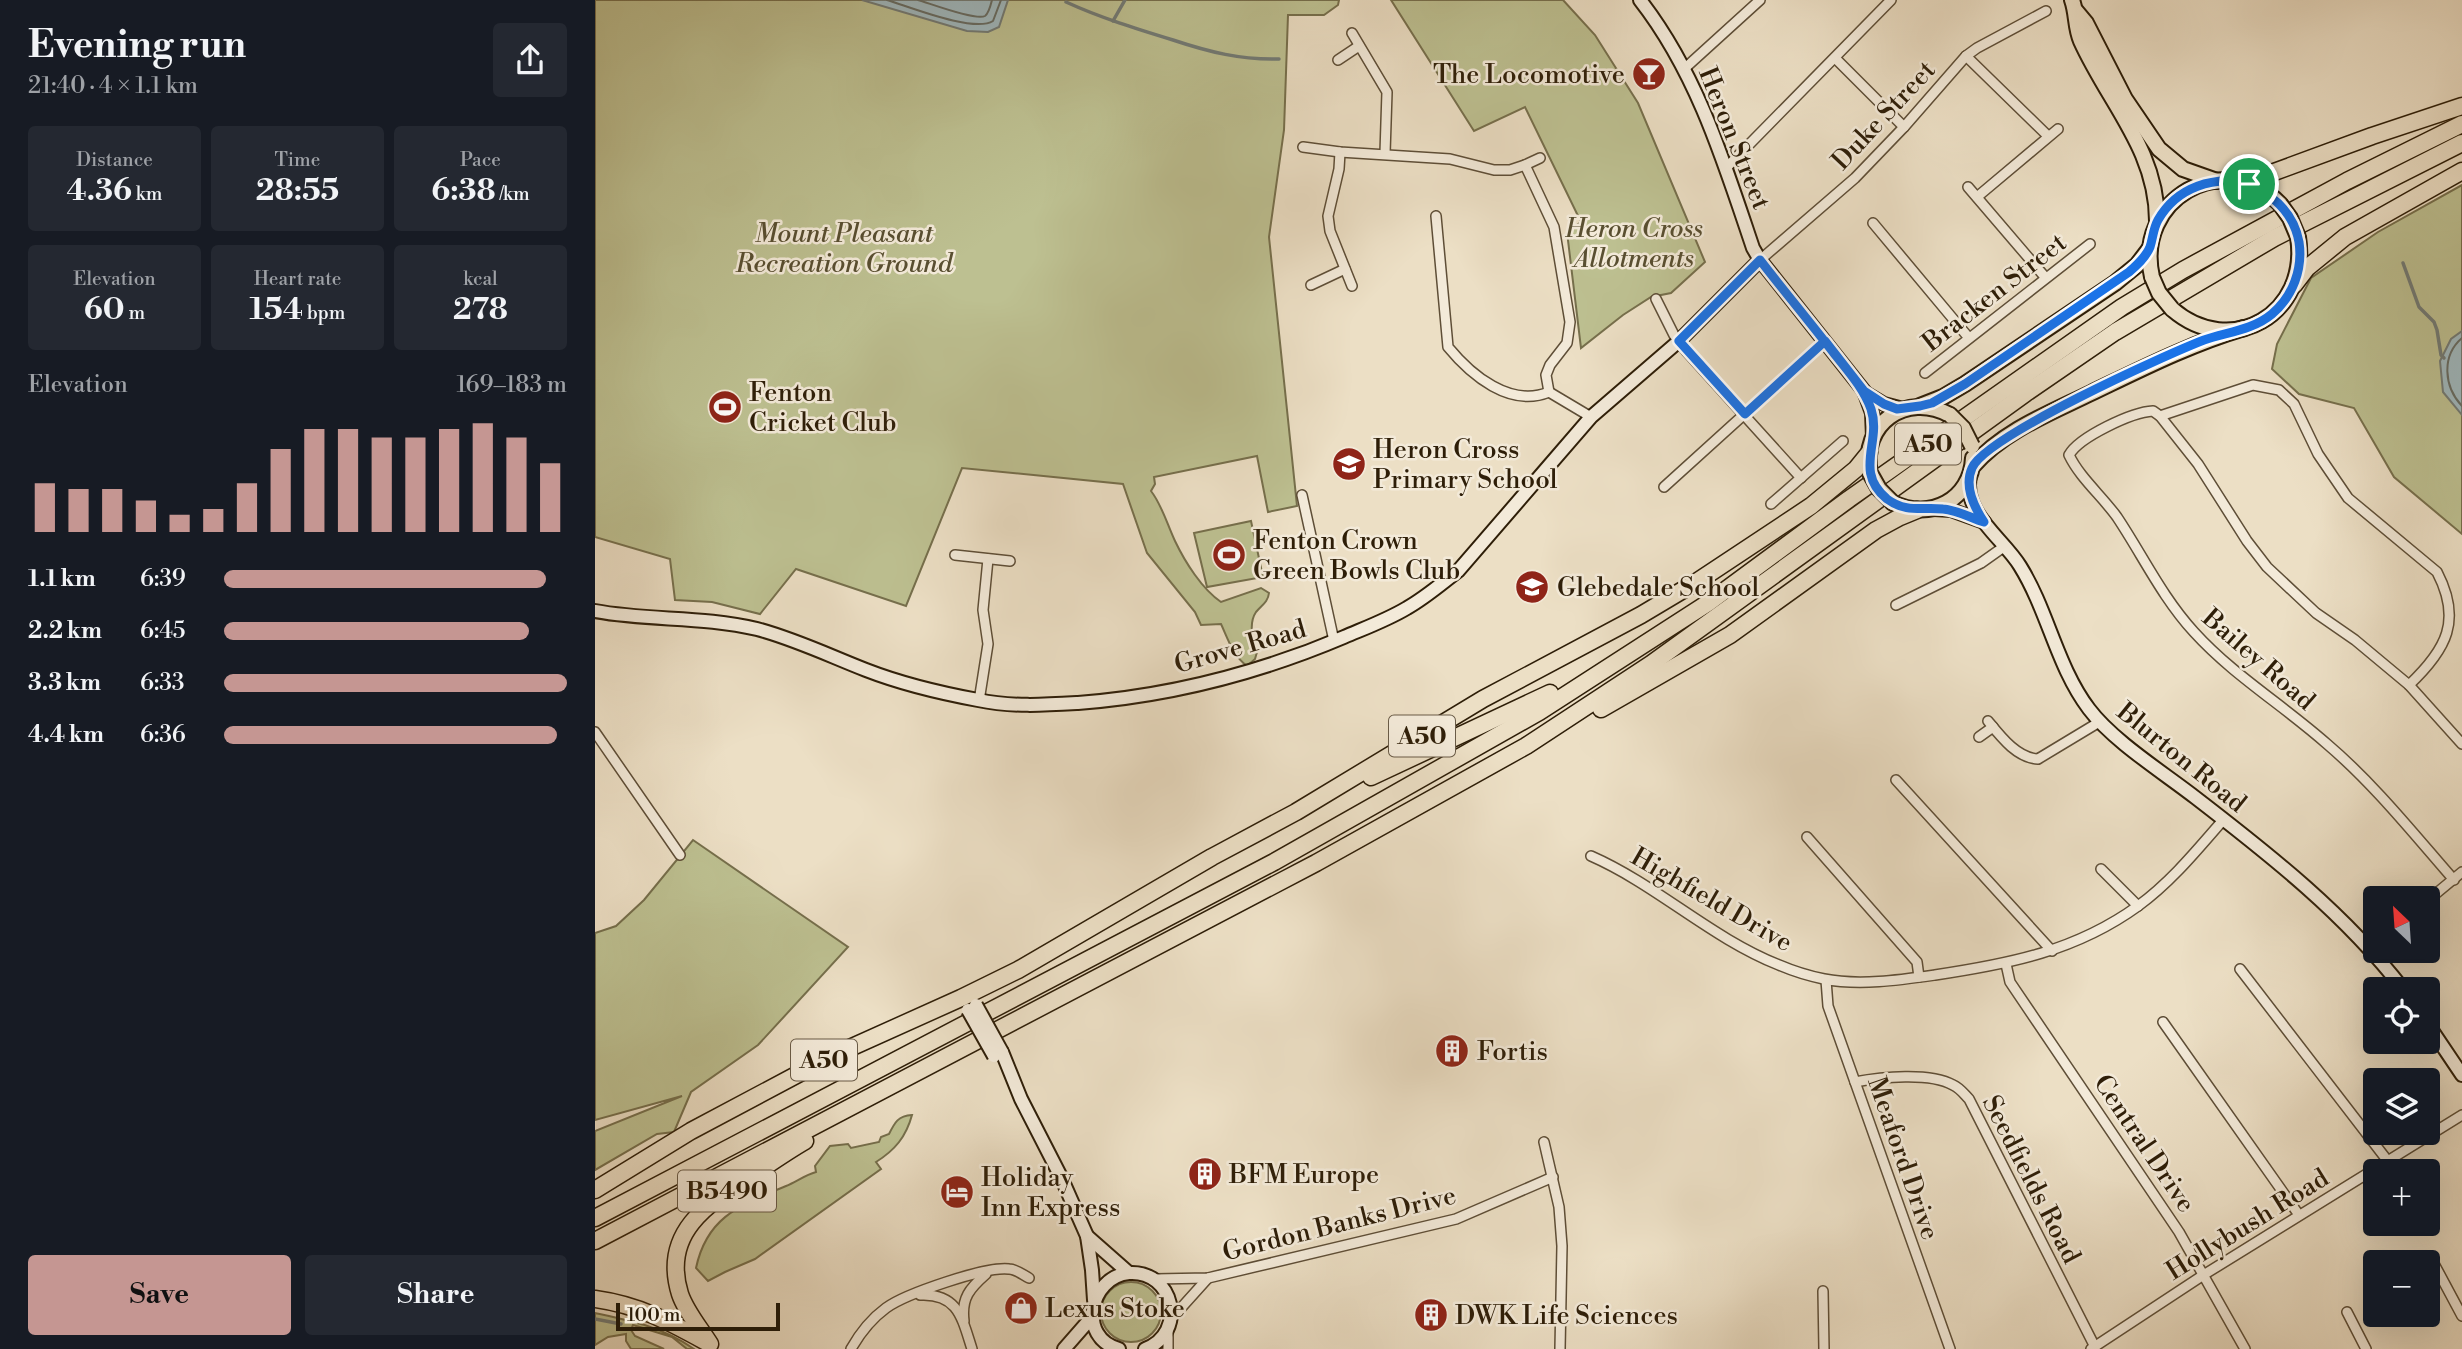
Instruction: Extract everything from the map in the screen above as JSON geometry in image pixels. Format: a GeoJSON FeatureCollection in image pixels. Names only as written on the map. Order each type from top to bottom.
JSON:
{"type":"FeatureCollection","features":[{"type":"Feature","properties":{"kind":"highway"},"geometry":{"type":"LineString","coordinates":[[2237,181],[2266,175],[2462,106]]}},
{"type":"Feature","properties":{"kind":"highway","name":"A50"},"geometry":{"type":"LineString","coordinates":[[595,1218],[1350,821],[1539,712],[1708,603],[1849,499],[2122,307],[2183,270],[2347,181],[2462,124]]}},
{"type":"Feature","properties":{"kind":"highway","name":"A50"},"geometry":{"type":"LineString","coordinates":[[1527,746],[1651,664],[2026,393],[2115,332],[2274,238],[2462,143]]}},
{"type":"Feature","properties":{"kind":"highway"},"geometry":{"type":"LineString","coordinates":[[2294,285],[2307,268],[2346,237],[2462,171]]}},
{"type":"Feature","properties":{"kind":"highway","name":"A50"},"geometry":{"type":"LineString","coordinates":[[1296,813],[1483,699],[1641,615],[1698,581],[1811,506],[1856,469],[1871,445]]}},
{"type":"Feature","properties":{"kind":"highway","name":"A50"},"geometry":{"type":"LineString","coordinates":[[595,1241],[1352,844],[1527,746],[1596,712],[1702,653],[1876,530],[1900,517],[1925,510]]}},
{"type":"Feature","properties":{"kind":"highway","name":"A50"},"geometry":{"type":"LineString","coordinates":[[595,1190],[691,1131],[820,1062],[878,1034],[969,1002],[1018,970],[1212,857],[1296,813],[1532,703],[1708,603]]}},
{"type":"Feature","properties":{"kind":"highway","name":"B5490"},"geometry":{"type":"LineString","coordinates":[[713,1347],[687,1309],[678,1285],[679,1248],[690,1224],[708,1204],[879,1092]]}},
{"type":"Feature","properties":{"kind":"highway"},"geometry":{"type":"LineString","coordinates":[[595,1299],[659,1316],[713,1347]]}},
{"type":"Feature","properties":{"kind":"main road","name":"A50"},"geometry":{"type":"LineString","coordinates":[[2074,6],[2086,23],[2125,99],[2159,149],[2183,169],[2217,181]]}},
{"type":"Feature","properties":{"kind":"main road","name":"A50"},"geometry":{"type":"LineString","coordinates":[[2074,6],[2075,27],[2087,54],[2137,139],[2148,164],[2155,190],[2157,221],[2150,247],[2152,277],[2159,293],[2172,309],[2192,324],[2222,331],[2244,328]]}},
{"type":"Feature","properties":{"kind":"main road","name":"A50"},"geometry":{"type":"LineString","coordinates":[[2150,247],[2137,265],[2122,278],[2000,361],[1943,397],[1903,409],[1883,422],[1871,445],[1870,473],[1879,489],[1893,503],[1925,510],[1943,506],[1958,496],[1971,471],[1992,448],[2018,430],[2191,346],[2270,316],[2294,285],[2300,262],[2298,237],[2280,204],[2262,190],[2237,181],[2203,184],[2171,202],[2157,221]]}},
{"type":"Feature","properties":{"kind":"main road","name":"A50"},"geometry":{"type":"LineString","coordinates":[[1920,406],[1935,408],[1950,415],[1963,428],[1972,446],[1971,471]]}},
{"type":"Feature","properties":{"kind":"street","name":"Heron Street"},"geometry":{"type":"LineString","coordinates":[[1640,0],[1697,93],[1726,167],[1753,248],[1760,260]]}},
{"type":"Feature","properties":{"kind":"street"},"geometry":{"type":"LineString","coordinates":[[1684,69],[1760,0]]}},
{"type":"Feature","properties":{"kind":"street"},"geometry":{"type":"LineString","coordinates":[[1726,167],[1891,0]]}},
{"type":"Feature","properties":{"kind":"street","name":"Duke Street"},"geometry":{"type":"LineString","coordinates":[[1760,260],[1855,178],[1966,57],[1977,48],[2046,10]]}},
{"type":"Feature","properties":{"kind":"street"},"geometry":{"type":"LineString","coordinates":[[1352,33],[1387,92],[1385,153]]}},
{"type":"Feature","properties":{"kind":"street"},"geometry":{"type":"LineString","coordinates":[[1338,60],[1359,46]]}},
{"type":"Feature","properties":{"kind":"street"},"geometry":{"type":"LineString","coordinates":[[1966,57],[2049,136]]}},
{"type":"Feature","properties":{"kind":"street"},"geometry":{"type":"LineString","coordinates":[[1835,58],[1904,127]]}},
{"type":"Feature","properties":{"kind":"street"},"geometry":{"type":"LineString","coordinates":[[1977,197],[2058,129]]}},
{"type":"Feature","properties":{"kind":"street"},"geometry":{"type":"LineString","coordinates":[[1303,147],[1450,159],[1495,170],[1510,170],[1539,158]]}},
{"type":"Feature","properties":{"kind":"street"},"geometry":{"type":"LineString","coordinates":[[1340,152],[1339,169],[1328,216],[1330,230],[1352,286]]}},
{"type":"Feature","properties":{"kind":"street"},"geometry":{"type":"LineString","coordinates":[[1525,165],[1554,227],[1570,322],[1567,343],[1550,365],[1546,375],[1549,392]]}},
{"type":"Feature","properties":{"kind":"street"},"geometry":{"type":"LineString","coordinates":[[1968,187],[2045,277]]}},
{"type":"Feature","properties":{"kind":"street"},"geometry":{"type":"LineString","coordinates":[[1436,216],[1448,347],[1494,388],[1504,393],[1540,396],[1549,392]]}},
{"type":"Feature","properties":{"kind":"street"},"geometry":{"type":"LineString","coordinates":[[1873,223],[1969,338]]}},
{"type":"Feature","properties":{"kind":"street","name":"Bracken Street"},"geometry":{"type":"LineString","coordinates":[[1925,373],[2090,244]]}},
{"type":"Feature","properties":{"kind":"street"},"geometry":{"type":"LineString","coordinates":[[1760,260],[1864,391],[1884,404],[1903,409]]}},
{"type":"Feature","properties":{"kind":"street","name":"Grove Road"},"geometry":{"type":"LineString","coordinates":[[595,611],[633,617],[713,620],[758,629],[794,640],[899,682],[1010,706],[1127,698],[1231,677],[1333,641],[1406,609],[1434,590],[1458,571],[1591,416],[1683,347],[1760,260]]}},
{"type":"Feature","properties":{"kind":"street"},"geometry":{"type":"LineString","coordinates":[[1311,285],[1345,269]]}},
{"type":"Feature","properties":{"kind":"street"},"geometry":{"type":"LineString","coordinates":[[1656,299],[1683,347],[1801,478]]}},
{"type":"Feature","properties":{"kind":"street"},"geometry":{"type":"LineString","coordinates":[[1664,487],[1825,341]]}},
{"type":"Feature","properties":{"kind":"street"},"geometry":{"type":"LineString","coordinates":[[2461,609],[2444,578],[2348,498],[2323,463],[2294,404],[2279,390],[2253,384],[2160,416],[2199,464],[2246,541],[2267,567],[2316,613],[2355,640],[2409,685],[2462,744]]}},
{"type":"Feature","properties":{"kind":"street"},"geometry":{"type":"LineString","coordinates":[[1864,391],[1873,418],[1871,445]]}},
{"type":"Feature","properties":{"kind":"street"},"geometry":{"type":"LineString","coordinates":[[1549,392],[1591,416]]}},
{"type":"Feature","properties":{"kind":"street","name":"Bailey Road"},"geometry":{"type":"LineString","coordinates":[[2160,416],[2153,411],[2143,411],[2082,440],[2069,455],[2074,465],[2110,506],[2174,609],[2219,658],[2352,766],[2453,880]]}},
{"type":"Feature","properties":{"kind":"street"},"geometry":{"type":"LineString","coordinates":[[1771,504],[1843,441]]}},
{"type":"Feature","properties":{"kind":"street","name":"Blurton Road"},"geometry":{"type":"LineString","coordinates":[[1971,471],[1971,497],[1984,522],[2019,564],[2034,592],[2062,661],[2082,698],[2101,721],[2297,879],[2363,941]]}},
{"type":"Feature","properties":{"kind":"street"},"geometry":{"type":"LineString","coordinates":[[1302,495],[1333,641]]}},
{"type":"Feature","properties":{"kind":"street","name":"Blurton Road"},"geometry":{"type":"LineString","coordinates":[[1925,510],[1951,510],[1984,522]]}},
{"type":"Feature","properties":{"kind":"street"},"geometry":{"type":"LineString","coordinates":[[1896,606],[1981,563],[2005,546]]}},
{"type":"Feature","properties":{"kind":"street"},"geometry":{"type":"LineString","coordinates":[[955,555],[1010,561]]}},
{"type":"Feature","properties":{"kind":"street"},"geometry":{"type":"LineString","coordinates":[[979,701],[988,644],[983,610],[988,559]]}},
{"type":"Feature","properties":{"kind":"street"},"geometry":{"type":"LineString","coordinates":[[2409,685],[2445,651],[2456,636],[2458,628]]}},
{"type":"Feature","properties":{"kind":"street"},"geometry":{"type":"LineString","coordinates":[[1979,737],[1991,724],[2009,745],[2021,754],[2038,759],[2101,721]]}},
{"type":"Feature","properties":{"kind":"street"},"geometry":{"type":"LineString","coordinates":[[595,732],[680,855]]}},
{"type":"Feature","properties":{"kind":"street"},"geometry":{"type":"LineString","coordinates":[[1896,780],[2052,951]]}},
{"type":"Feature","properties":{"kind":"street","name":"Highfield Drive"},"geometry":{"type":"LineString","coordinates":[[1591,856],[1625,873],[1753,953],[1797,972],[1826,979],[1867,981],[1919,977],[2006,964],[2052,951],[2098,930],[2138,906],[2190,859],[2224,819]]}},
{"type":"Feature","properties":{"kind":"street"},"geometry":{"type":"LineString","coordinates":[[1807,837],[1917,962],[1919,977]]}},
{"type":"Feature","properties":{"kind":"street"},"geometry":{"type":"LineString","coordinates":[[2101,869],[2138,906]]}},
{"type":"Feature","properties":{"kind":"street"},"geometry":{"type":"LineString","coordinates":[[2440,890],[2462,872]]}},
{"type":"Feature","properties":{"kind":"street","name":"Blurton Road"},"geometry":{"type":"LineString","coordinates":[[2383,963],[2394,977]]}},
{"type":"Feature","properties":{"kind":"street","name":"Central Drive"},"geometry":{"type":"LineString","coordinates":[[2006,964],[2010,982],[2179,1232],[2245,1349]]}},
{"type":"Feature","properties":{"kind":"street"},"geometry":{"type":"LineString","coordinates":[[2240,969],[2386,1159]]}},
{"type":"Feature","properties":{"kind":"street","name":"Meaford Drive"},"geometry":{"type":"LineString","coordinates":[[1826,979],[1828,1006],[1950,1349]]}},
{"type":"Feature","properties":{"kind":"street"},"geometry":{"type":"LineString","coordinates":[[969,1002],[1065,1185],[1087,1236],[1094,1300],[1092,1317],[1101,1338],[1119,1349]]}},
{"type":"Feature","properties":{"kind":"street"},"geometry":{"type":"LineString","coordinates":[[2163,1022],[2299,1215]]}},
{"type":"Feature","properties":{"kind":"street"},"geometry":{"type":"LineString","coordinates":[[2440,1042],[2462,1075]]}},
{"type":"Feature","properties":{"kind":"street","name":"Seedfields Road"},"geometry":{"type":"LineString","coordinates":[[1856,1082],[1899,1076],[1945,1081],[1962,1091],[1969,1099],[2093,1348]]}},
{"type":"Feature","properties":{"kind":"street","name":"Hollybush Road"},"geometry":{"type":"LineString","coordinates":[[2389,1159],[2462,1115]]}},
{"type":"Feature","properties":{"kind":"street"},"geometry":{"type":"LineString","coordinates":[[1544,1142],[1559,1207],[1562,1246],[1560,1349]]}},
{"type":"Feature","properties":{"kind":"street","name":"Hollybush Road"},"geometry":{"type":"LineString","coordinates":[[2093,1348],[2363,1175]]}},
{"type":"Feature","properties":{"kind":"street","name":"Gordon Banks Drive"},"geometry":{"type":"LineString","coordinates":[[1155,1279],[1208,1278],[1456,1219],[1553,1177]]}},
{"type":"Feature","properties":{"kind":"street"},"geometry":{"type":"LineString","coordinates":[[1087,1236],[1129,1273],[1155,1279],[1168,1298],[1168,1349]]}},
{"type":"Feature","properties":{"kind":"street"},"geometry":{"type":"LineString","coordinates":[[851,1349],[868,1324],[887,1307],[932,1286],[1012,1269],[1029,1278]]}},
{"type":"Feature","properties":{"kind":"street"},"geometry":{"type":"LineString","coordinates":[[972,1349],[964,1323],[963,1303],[967,1292],[988,1272]]}},
{"type":"Feature","properties":{"kind":"street"},"geometry":{"type":"LineString","coordinates":[[1094,1300],[1100,1288],[1113,1278],[1129,1273]]}},
{"type":"Feature","properties":{"kind":"street"},"geometry":{"type":"LineString","coordinates":[[2440,1275],[2462,1316]]}},
{"type":"Feature","properties":{"kind":"street"},"geometry":{"type":"LineString","coordinates":[[1145,1349],[1161,1339],[1170,1323],[1208,1278]]}},
{"type":"Feature","properties":{"kind":"street"},"geometry":{"type":"LineString","coordinates":[[1823,1291],[1824,1349]]}},
{"type":"Feature","properties":{"kind":"street"},"geometry":{"type":"LineString","coordinates":[[915,1295],[935,1294],[948,1299],[964,1323]]}},
{"type":"Feature","properties":{"kind":"street"},"geometry":{"type":"LineString","coordinates":[[2347,1312],[2367,1349]]}},
{"type":"Feature","properties":{"kind":"street"},"geometry":{"type":"LineString","coordinates":[[1064,1349],[1092,1317]]}},
{"type":"Feature","properties":{"kind":"green space","name":"Mount Pleasant Recreation Ground"},"geometry":{"type":"Polygon","coordinates":[[[595,0],[1339,0],[1338,5],[1324,15],[1288,15],[1284,130],[1269,237],[1297,506],[1268,512],[1257,456],[1154,477],[1155,484],[1151,491],[1184,558],[1214,597],[1221,602],[1261,588],[1269,593],[1252,622],[1257,652],[1255,659],[1247,666],[1242,662],[1231,647],[1221,624],[1201,625],[1195,612],[1147,553],[1123,484],[962,468],[906,606],[796,569],[760,614],[712,602],[675,600],[670,559],[595,537],[595,0]]]}},
{"type":"Feature","properties":{"kind":"green space","name":"Heron Cross Allotments"},"geometry":{"type":"Polygon","coordinates":[[[1391,0],[1563,0],[1595,35],[1638,103],[1705,262],[1671,293],[1651,297],[1581,348],[1567,232],[1581,222],[1525,107],[1474,131],[1391,0]]]}},
{"type":"Feature","properties":{"kind":"green space"},"geometry":{"type":"Polygon","coordinates":[[[2462,185],[2462,534],[2394,477],[2354,408],[2299,394],[2272,369],[2277,344],[2311,278],[2378,232],[2462,185]]]}},
{"type":"Feature","properties":{"kind":"green space","name":"Fenton Crown Green Bowls Club"},"geometry":{"type":"Polygon","coordinates":[[[1251,521],[1263,577],[1207,587],[1194,533],[1251,521]]]}},
{"type":"Feature","properties":{"kind":"green space"},"geometry":{"type":"Polygon","coordinates":[[[693,840],[848,947],[758,1045],[691,1092],[674,1132],[657,1134],[595,1170],[595,1131],[682,1096],[595,1120],[595,933],[616,926],[644,900],[693,840]]]}},
{"type":"Feature","properties":{"kind":"green space"},"geometry":{"type":"Polygon","coordinates":[[[912,1115],[899,1142],[876,1162],[881,1169],[755,1259],[708,1281],[696,1268],[708,1236],[728,1215],[816,1172],[815,1166],[830,1146],[848,1144],[851,1148],[879,1142],[881,1137],[889,1134],[897,1120],[912,1115]]]}},
{"type":"Feature","properties":{"kind":"green space"},"geometry":{"type":"Polygon","coordinates":[[[1131,1282],[1152,1291],[1161,1312],[1152,1333],[1131,1342],[1110,1333],[1101,1312],[1110,1291],[1131,1282]]]}},
{"type":"Feature","properties":{"kind":"green space"},"geometry":{"type":"Polygon","coordinates":[[[595,1313],[659,1330],[682,1341],[694,1349],[687,1349],[672,1337],[633,1325],[631,1330],[635,1336],[664,1349],[631,1349],[626,1341],[626,1334],[608,1337],[595,1345],[595,1313]]]}},
{"type":"Feature","properties":{"kind":"water"},"geometry":{"type":"Polygon","coordinates":[[[862,0],[1008,0],[999,27],[988,32],[967,31],[862,0]]]}},
{"type":"Feature","properties":{"kind":"water"},"geometry":{"type":"Polygon","coordinates":[[[2462,331],[2462,415],[2443,392],[2440,361],[2451,339],[2462,331]]]}},
{"type":"Feature","properties":{"kind":"waterway"},"geometry":{"type":"LineString","coordinates":[[1113,21],[1125,0]]}},
{"type":"Feature","properties":{"kind":"waterway"},"geometry":{"type":"LineString","coordinates":[[1066,2],[1119,23],[1199,48],[1238,57],[1279,59]]}},
{"type":"Feature","properties":{"kind":"waterway"},"geometry":{"type":"LineString","coordinates":[[2403,263],[2419,307],[2434,322],[2444,358]]}},
{"type":"Feature","properties":{"kind":"waterway"},"geometry":{"type":"LineString","coordinates":[[595,1319],[621,1324]]}},
{"type":"Feature","properties":{"kind":"place","name":"The Locomotive"},"geometry":{"type":"Point","coordinates":[1649,74]}},
{"type":"Feature","properties":{"kind":"place","name":"Fenton Cricket Club"},"geometry":{"type":"Point","coordinates":[725,407]}},
{"type":"Feature","properties":{"kind":"place","name":"Heron Cross Primary School"},"geometry":{"type":"Point","coordinates":[1349,464]}},
{"type":"Feature","properties":{"kind":"place","name":"Fenton Crown Green Bowls Club"},"geometry":{"type":"Point","coordinates":[1229,555]}},
{"type":"Feature","properties":{"kind":"place","name":"Glebedale School"},"geometry":{"type":"Point","coordinates":[1532,587]}},
{"type":"Feature","properties":{"kind":"place","name":"Fortis"},"geometry":{"type":"Point","coordinates":[1452,1051]}},
{"type":"Feature","properties":{"kind":"place","name":"BFM Europe"},"geometry":{"type":"Point","coordinates":[1205,1174]}},
{"type":"Feature","properties":{"kind":"place","name":"Holiday Inn Express"},"geometry":{"type":"Point","coordinates":[957,1192]}},
{"type":"Feature","properties":{"kind":"place","name":"Lexus Stoke"},"geometry":{"type":"Point","coordinates":[1021,1308]}},
{"type":"Feature","properties":{"kind":"place","name":"DWK Life Sciences"},"geometry":{"type":"Point","coordinates":[1431,1315]}},
{"type":"Feature","properties":{"kind":"route"},"geometry":{"type":"LineString","coordinates":[[2249,184],[2217,181],[2191,188],[2181,194],[2163,212],[2154,229],[2150,247],[2129,272],[2000,361],[1932,403],[1903,409],[1884,404],[1864,391],[1825,341],[1745,414],[1679,341],[1723,300],[1760,260],[1825,341],[1864,391],[1871,408],[1874,428],[1869,453],[1870,473],[1883,495],[1901,507],[1951,510],[1984,522],[1971,497],[1969,482],[1972,466],[1992,448],[2039,418],[2143,368],[2207,339],[2258,323],[2270,316],[2289,295],[2300,262],[2298,237],[2280,204],[2249,184]]}}]}
